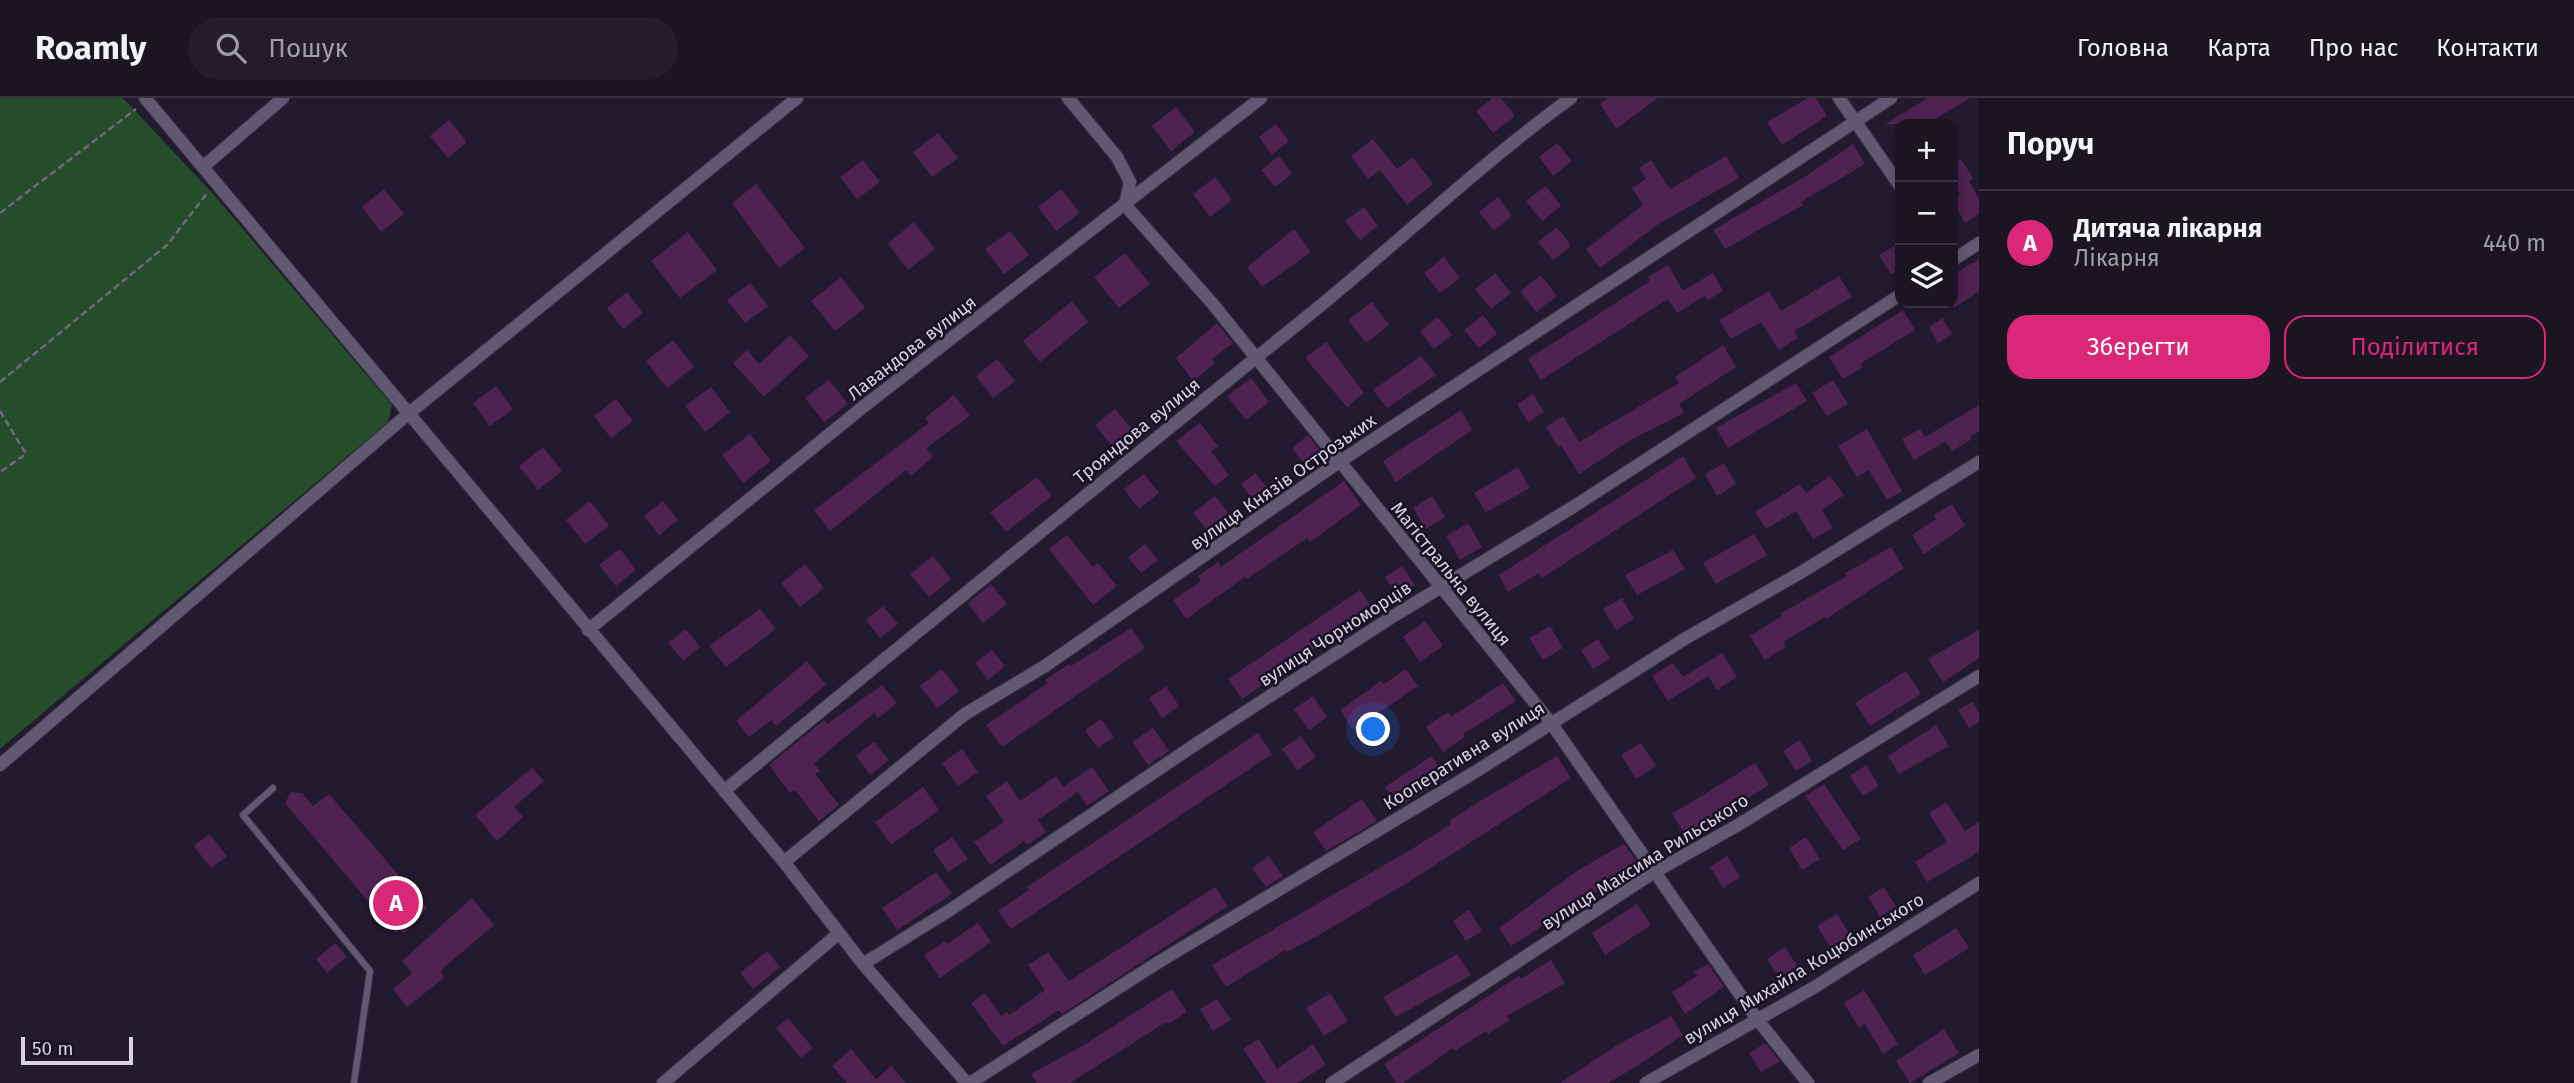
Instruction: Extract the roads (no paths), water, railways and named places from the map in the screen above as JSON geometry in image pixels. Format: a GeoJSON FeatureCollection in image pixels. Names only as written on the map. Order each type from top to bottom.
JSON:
{"type":"FeatureCollection","features":[{"type":"Feature","properties":{"kind":"street"},"geometry":{"type":"LineString","coordinates":[[204,166],[283,98]]}},
{"type":"Feature","properties":{"kind":"street"},"geometry":{"type":"LineString","coordinates":[[0,765],[408,414],[797,98]]}},
{"type":"Feature","properties":{"kind":"street"},"geometry":{"type":"LineString","coordinates":[[1068,98],[1117,157],[1130,183],[1125,205]]}},
{"type":"Feature","properties":{"kind":"street","name":"Лавандова вулиця"},"geometry":{"type":"LineString","coordinates":[[588,630],[863,407],[1261,98]]}},
{"type":"Feature","properties":{"kind":"street","name":"Трояндова вулиця"},"geometry":{"type":"LineString","coordinates":[[724,791],[1455,190],[1571,98]]}},
{"type":"Feature","properties":{"kind":"street"},"geometry":{"type":"LineString","coordinates":[[1839,98],[1897,182]]}},
{"type":"Feature","properties":{"kind":"street","name":"вулиця Князів Острозьких"},"geometry":{"type":"LineString","coordinates":[[784,862],[965,714],[1089,637],[1339,462],[1891,98]]}},
{"type":"Feature","properties":{"kind":"street"},"geometry":{"type":"LineString","coordinates":[[146,99],[784,862],[863,964],[968,1083]]}},
{"type":"Feature","properties":{"kind":"street","name":"Магістральна вулиця"},"geometry":{"type":"LineString","coordinates":[[1125,205],[1255,357],[1551,723],[1653,873],[1758,1019],[1808,1083]]}},
{"type":"Feature","properties":{"kind":"street"},"geometry":{"type":"LineString","coordinates":[[1958,256],[1979,243]]}},
{"type":"Feature","properties":{"kind":"street","name":"вулиця Чорноморців"},"geometry":{"type":"LineString","coordinates":[[863,964],[950,910],[1210,734],[1573,507],[1895,298]]}},
{"type":"Feature","properties":{"kind":"street","name":"Кооперативна вулиця"},"geometry":{"type":"LineString","coordinates":[[968,1083],[1686,638],[1800,573],[1979,462]]}},
{"type":"Feature","properties":{"kind":"street","name":"вулиця Максима Рильського"},"geometry":{"type":"LineString","coordinates":[[1332,1083],[1653,873],[1738,825],[1979,677]]}},
{"type":"Feature","properties":{"kind":"street","name":"вулиця Михайла Коцюбинського"},"geometry":{"type":"LineString","coordinates":[[1646,1083],[1813,988],[1979,883]]}},
{"type":"Feature","properties":{"kind":"street"},"geometry":{"type":"LineString","coordinates":[[663,1083],[838,934]]}},
{"type":"Feature","properties":{"kind":"street"},"geometry":{"type":"LineString","coordinates":[[1929,1083],[1979,1055]]}},
{"type":"Feature","properties":{"kind":"lane"},"geometry":{"type":"LineString","coordinates":[[273,788],[243,815],[370,971],[354,1083]]}},
{"type":"Feature","properties":{"kind":"place","name":"Дитяча лікарня"},"geometry":{"type":"Point","coordinates":[396,903]}}]}
